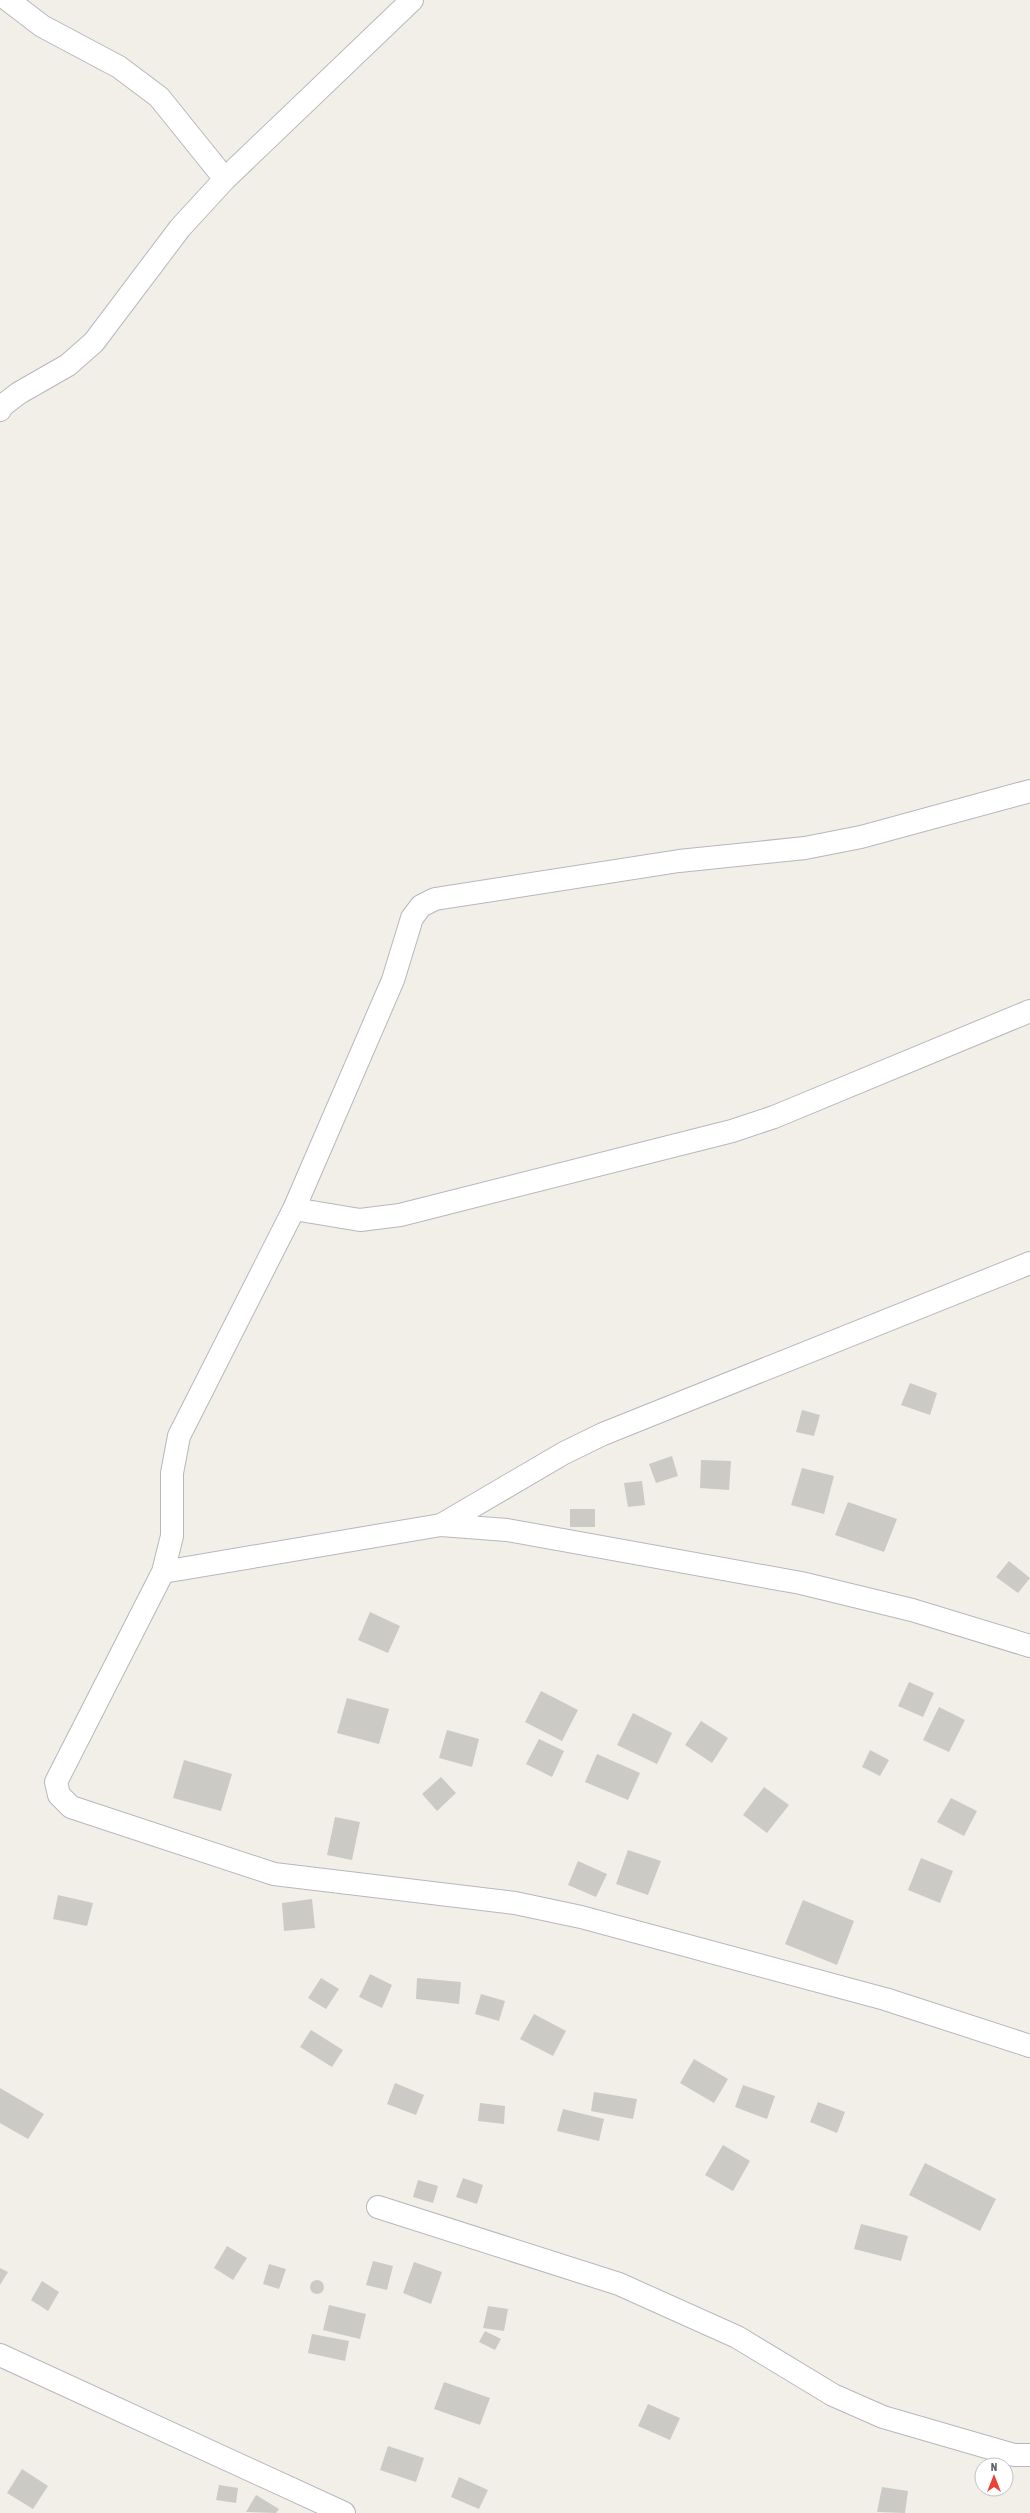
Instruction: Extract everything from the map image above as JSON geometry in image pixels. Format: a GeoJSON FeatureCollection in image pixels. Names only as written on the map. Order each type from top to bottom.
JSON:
{"type":"FeatureCollection","features":[{"type":"Feature","properties":{"kind":"street"},"geometry":{"type":"LineString","coordinates":[[8,0],[42,26],[120,67],[159,97],[225,179]]}},
{"type":"Feature","properties":{"kind":"street"},"geometry":{"type":"LineString","coordinates":[[0,410],[2,406],[19,393],[68,365],[94,342],[180,228],[225,179],[412,0]]}},
{"type":"Feature","properties":{"kind":"street"},"geometry":{"type":"LineString","coordinates":[[1030,791],[861,837],[805,848],[679,861],[436,899],[421,906],[412,918],[393,980],[294,1209],[179,1436],[172,1473],[172,1536],[163,1572],[56,1782],[59,1795],[71,1807],[274,1874],[515,1902],[581,1917],[871,1995],[1030,2046]]}},
{"type":"Feature","properties":{"kind":"street"},"geometry":{"type":"LineString","coordinates":[[294,1209],[360,1220],[400,1215],[732,1131],[781,1114],[1030,1010]]}},
{"type":"Feature","properties":{"kind":"street"},"geometry":{"type":"LineString","coordinates":[[441,1525],[564,1453],[603,1434],[1030,1263]]}},
{"type":"Feature","properties":{"kind":"street"},"geometry":{"type":"LineString","coordinates":[[163,1572],[441,1525],[507,1530],[801,1583],[912,1610],[1030,1646]]}},
{"type":"Feature","properties":{"kind":"street"},"geometry":{"type":"LineString","coordinates":[[378,2208],[626,2286],[737,2337],[832,2395],[883,2417],[1007,2453],[1030,2455]]}},
{"type":"Feature","properties":{"kind":"street"},"geometry":{"type":"LineString","coordinates":[[0,2355],[344,2513]]}},
{"type":"Feature","properties":{"kind":"building"},"geometry":{"type":"Polygon","coordinates":[[[910,1383],[937,1393],[930,1415],[901,1405],[910,1383]]]}},
{"type":"Feature","properties":{"kind":"building"},"geometry":{"type":"Polygon","coordinates":[[[802,1410],[820,1415],[814,1436],[796,1432],[802,1410]]]}},
{"type":"Feature","properties":{"kind":"building"},"geometry":{"type":"Polygon","coordinates":[[[672,1456],[678,1476],[656,1483],[649,1464],[672,1456]]]}},
{"type":"Feature","properties":{"kind":"building"},"geometry":{"type":"Polygon","coordinates":[[[701,1460],[731,1461],[729,1490],[700,1488],[701,1460]]]}},
{"type":"Feature","properties":{"kind":"building"},"geometry":{"type":"Polygon","coordinates":[[[802,1468],[834,1476],[824,1514],[791,1505],[802,1468]]]}},
{"type":"Feature","properties":{"kind":"building"},"geometry":{"type":"Polygon","coordinates":[[[642,1481],[645,1505],[628,1507],[624,1483],[642,1481]]]}},
{"type":"Feature","properties":{"kind":"building"},"geometry":{"type":"Polygon","coordinates":[[[848,1502],[897,1519],[884,1552],[835,1535],[848,1502]]]}},
{"type":"Feature","properties":{"kind":"building"},"geometry":{"type":"Polygon","coordinates":[[[570,1509],[595,1509],[595,1527],[570,1527],[570,1509]]]}},
{"type":"Feature","properties":{"kind":"building"},"geometry":{"type":"Polygon","coordinates":[[[1009,1561],[1030,1578],[1018,1593],[996,1577],[1009,1561]]]}},
{"type":"Feature","properties":{"kind":"building"},"geometry":{"type":"Polygon","coordinates":[[[370,1612],[400,1626],[388,1653],[358,1640],[370,1612]]]}},
{"type":"Feature","properties":{"kind":"building"},"geometry":{"type":"Polygon","coordinates":[[[909,1682],[934,1693],[923,1717],[898,1706],[909,1682]]]}},
{"type":"Feature","properties":{"kind":"building"},"geometry":{"type":"Polygon","coordinates":[[[541,1691],[578,1710],[562,1741],[525,1722],[541,1691]]]}},
{"type":"Feature","properties":{"kind":"building"},"geometry":{"type":"Polygon","coordinates":[[[347,1698],[389,1709],[379,1744],[337,1733],[347,1698]]]}},
{"type":"Feature","properties":{"kind":"building"},"geometry":{"type":"Polygon","coordinates":[[[939,1707],[965,1720],[949,1752],[923,1740],[939,1707]]]}},
{"type":"Feature","properties":{"kind":"building"},"geometry":{"type":"Polygon","coordinates":[[[633,1713],[672,1733],[657,1764],[617,1745],[633,1713]]]}},
{"type":"Feature","properties":{"kind":"building"},"geometry":{"type":"Polygon","coordinates":[[[701,1721],[728,1738],[712,1763],[685,1745],[701,1721]]]}},
{"type":"Feature","properties":{"kind":"building"},"geometry":{"type":"Polygon","coordinates":[[[447,1730],[479,1739],[472,1767],[439,1758],[447,1730]]]}},
{"type":"Feature","properties":{"kind":"building"},"geometry":{"type":"Polygon","coordinates":[[[539,1739],[564,1751],[552,1777],[526,1764],[539,1739]]]}},
{"type":"Feature","properties":{"kind":"building"},"geometry":{"type":"Polygon","coordinates":[[[870,1750],[889,1760],[880,1776],[862,1767],[870,1750]]]}},
{"type":"Feature","properties":{"kind":"building"},"geometry":{"type":"Polygon","coordinates":[[[597,1754],[640,1773],[628,1800],[585,1782],[597,1754]]]}},
{"type":"Feature","properties":{"kind":"building"},"geometry":{"type":"Polygon","coordinates":[[[184,1760],[232,1774],[221,1811],[173,1798],[184,1760]]]}},
{"type":"Feature","properties":{"kind":"building"},"geometry":{"type":"Polygon","coordinates":[[[441,1777],[456,1793],[437,1811],[422,1794],[441,1777]]]}},
{"type":"Feature","properties":{"kind":"building"},"geometry":{"type":"Polygon","coordinates":[[[764,1787],[789,1805],[767,1833],[743,1815],[764,1787]]]}},
{"type":"Feature","properties":{"kind":"building"},"geometry":{"type":"Polygon","coordinates":[[[951,1798],[977,1811],[964,1836],[937,1822],[951,1798]]]}},
{"type":"Feature","properties":{"kind":"building"},"geometry":{"type":"Polygon","coordinates":[[[335,1817],[360,1822],[352,1860],[327,1855],[335,1817]]]}},
{"type":"Feature","properties":{"kind":"building"},"geometry":{"type":"Polygon","coordinates":[[[628,1850],[661,1861],[648,1895],[616,1884],[628,1850]]]}},
{"type":"Feature","properties":{"kind":"building"},"geometry":{"type":"Polygon","coordinates":[[[921,1858],[953,1871],[940,1903],[908,1890],[921,1858]]]}},
{"type":"Feature","properties":{"kind":"building"},"geometry":{"type":"Polygon","coordinates":[[[578,1861],[607,1874],[596,1897],[568,1885],[578,1861]]]}},
{"type":"Feature","properties":{"kind":"building"},"geometry":{"type":"Polygon","coordinates":[[[58,1895],[93,1903],[87,1926],[53,1919],[58,1895]]]}},
{"type":"Feature","properties":{"kind":"building"},"geometry":{"type":"Polygon","coordinates":[[[312,1899],[315,1928],[284,1931],[282,1903],[312,1899]]]}},
{"type":"Feature","properties":{"kind":"building"},"geometry":{"type":"Polygon","coordinates":[[[803,1900],[854,1921],[837,1965],[785,1944],[803,1900]]]}},
{"type":"Feature","properties":{"kind":"building"},"geometry":{"type":"Polygon","coordinates":[[[370,1974],[392,1985],[382,2008],[359,1997],[370,1974]]]}},
{"type":"Feature","properties":{"kind":"building"},"geometry":{"type":"Polygon","coordinates":[[[321,1978],[339,1989],[326,2009],[308,1998],[321,1978]]]}},
{"type":"Feature","properties":{"kind":"building"},"geometry":{"type":"Polygon","coordinates":[[[417,1978],[461,1982],[459,2004],[416,1999],[417,1978]]]}},
{"type":"Feature","properties":{"kind":"building"},"geometry":{"type":"Polygon","coordinates":[[[481,1994],[505,2001],[499,2021],[475,2014],[481,1994]]]}},
{"type":"Feature","properties":{"kind":"building"},"geometry":{"type":"Polygon","coordinates":[[[534,2014],[566,2031],[553,2056],[520,2039],[534,2014]]]}},
{"type":"Feature","properties":{"kind":"building"},"geometry":{"type":"Polygon","coordinates":[[[311,2030],[343,2050],[332,2067],[300,2047],[311,2030]]]}},
{"type":"Feature","properties":{"kind":"building"},"geometry":{"type":"Polygon","coordinates":[[[694,2059],[728,2079],[714,2103],[680,2083],[694,2059]]]}},
{"type":"Feature","properties":{"kind":"building"},"geometry":{"type":"Polygon","coordinates":[[[395,2083],[424,2095],[416,2115],[387,2104],[395,2083]]]}},
{"type":"Feature","properties":{"kind":"building"},"geometry":{"type":"Polygon","coordinates":[[[743,2085],[775,2096],[767,2119],[735,2107],[743,2085]]]}},
{"type":"Feature","properties":{"kind":"building"},"geometry":{"type":"Polygon","coordinates":[[[0,2088],[44,2114],[28,2139],[0,2123],[0,2088]]]}},
{"type":"Feature","properties":{"kind":"building"},"geometry":{"type":"Polygon","coordinates":[[[594,2092],[637,2099],[633,2119],[591,2111],[594,2092]]]}},
{"type":"Feature","properties":{"kind":"building"},"geometry":{"type":"Polygon","coordinates":[[[818,2102],[845,2112],[837,2133],[810,2122],[818,2102]]]}},
{"type":"Feature","properties":{"kind":"building"},"geometry":{"type":"Polygon","coordinates":[[[480,2103],[505,2106],[504,2124],[478,2121],[480,2103]]]}},
{"type":"Feature","properties":{"kind":"building"},"geometry":{"type":"Polygon","coordinates":[[[563,2109],[604,2119],[599,2141],[557,2131],[563,2109]]]}},
{"type":"Feature","properties":{"kind":"building"},"geometry":{"type":"Polygon","coordinates":[[[723,2145],[750,2161],[733,2191],[705,2175],[723,2145]]]}},
{"type":"Feature","properties":{"kind":"building"},"geometry":{"type":"Polygon","coordinates":[[[925,2163],[996,2199],[980,2231],[909,2195],[925,2163]]]}},
{"type":"Feature","properties":{"kind":"building"},"geometry":{"type":"Polygon","coordinates":[[[463,2178],[483,2185],[477,2204],[456,2197],[463,2178]]]}},
{"type":"Feature","properties":{"kind":"building"},"geometry":{"type":"Polygon","coordinates":[[[418,2180],[438,2186],[433,2203],[413,2197],[418,2180]]]}},
{"type":"Feature","properties":{"kind":"building"},"geometry":{"type":"Polygon","coordinates":[[[861,2224],[908,2236],[901,2261],[854,2249],[861,2224]]]}},
{"type":"Feature","properties":{"kind":"building"},"geometry":{"type":"Polygon","coordinates":[[[227,2246],[247,2258],[233,2280],[214,2268],[227,2246]]]}},
{"type":"Feature","properties":{"kind":"building"},"geometry":{"type":"Polygon","coordinates":[[[373,2261],[393,2266],[387,2290],[366,2285],[373,2261]]]}},
{"type":"Feature","properties":{"kind":"building"},"geometry":{"type":"Polygon","coordinates":[[[414,2262],[442,2272],[431,2304],[403,2293],[414,2262]]]}},
{"type":"Feature","properties":{"kind":"building"},"geometry":{"type":"Polygon","coordinates":[[[269,2264],[286,2269],[279,2289],[263,2284],[269,2264]]]}},
{"type":"Feature","properties":{"kind":"building"},"geometry":{"type":"Polygon","coordinates":[[[0,2268],[8,2272],[0,2285],[0,2268]]]}},
{"type":"Feature","properties":{"kind":"building"},"geometry":{"type":"Polygon","coordinates":[[[317,2280],[322,2282],[324,2287],[322,2292],[317,2294],[312,2292],[310,2287],[312,2282],[317,2280]]]}},
{"type":"Feature","properties":{"kind":"building"},"geometry":{"type":"Polygon","coordinates":[[[42,2281],[59,2292],[48,2311],[31,2300],[42,2281]]]}},
{"type":"Feature","properties":{"kind":"building"},"geometry":{"type":"Polygon","coordinates":[[[329,2305],[366,2314],[360,2339],[323,2330],[329,2305]]]}},
{"type":"Feature","properties":{"kind":"building"},"geometry":{"type":"Polygon","coordinates":[[[488,2306],[508,2309],[504,2331],[483,2328],[488,2306]]]}},
{"type":"Feature","properties":{"kind":"building"},"geometry":{"type":"Polygon","coordinates":[[[485,2331],[501,2339],[495,2350],[479,2342],[485,2331]]]}},
{"type":"Feature","properties":{"kind":"building"},"geometry":{"type":"Polygon","coordinates":[[[312,2334],[349,2341],[345,2361],[308,2353],[312,2334]]]}},
{"type":"Feature","properties":{"kind":"building"},"geometry":{"type":"Polygon","coordinates":[[[444,2382],[490,2398],[480,2425],[434,2409],[444,2382]]]}},
{"type":"Feature","properties":{"kind":"building"},"geometry":{"type":"Polygon","coordinates":[[[648,2404],[680,2418],[670,2440],[638,2426],[648,2404]]]}},
{"type":"Feature","properties":{"kind":"building"},"geometry":{"type":"Polygon","coordinates":[[[388,2446],[424,2458],[416,2482],[380,2470],[388,2446]]]}},
{"type":"Feature","properties":{"kind":"building"},"geometry":{"type":"Polygon","coordinates":[[[22,2469],[48,2486],[33,2509],[7,2493],[22,2469]]]}},
{"type":"Feature","properties":{"kind":"building"},"geometry":{"type":"Polygon","coordinates":[[[459,2477],[488,2490],[479,2509],[451,2497],[459,2477]]]}},
{"type":"Feature","properties":{"kind":"building"},"geometry":{"type":"Polygon","coordinates":[[[219,2485],[238,2488],[236,2503],[216,2500],[219,2485]]]}},
{"type":"Feature","properties":{"kind":"building"},"geometry":{"type":"Polygon","coordinates":[[[882,2487],[908,2491],[905,2513],[877,2512],[882,2487]]]}},
{"type":"Feature","properties":{"kind":"building"},"geometry":{"type":"Polygon","coordinates":[[[256,2495],[279,2509],[276,2513],[246,2512],[256,2495]]]}}]}
